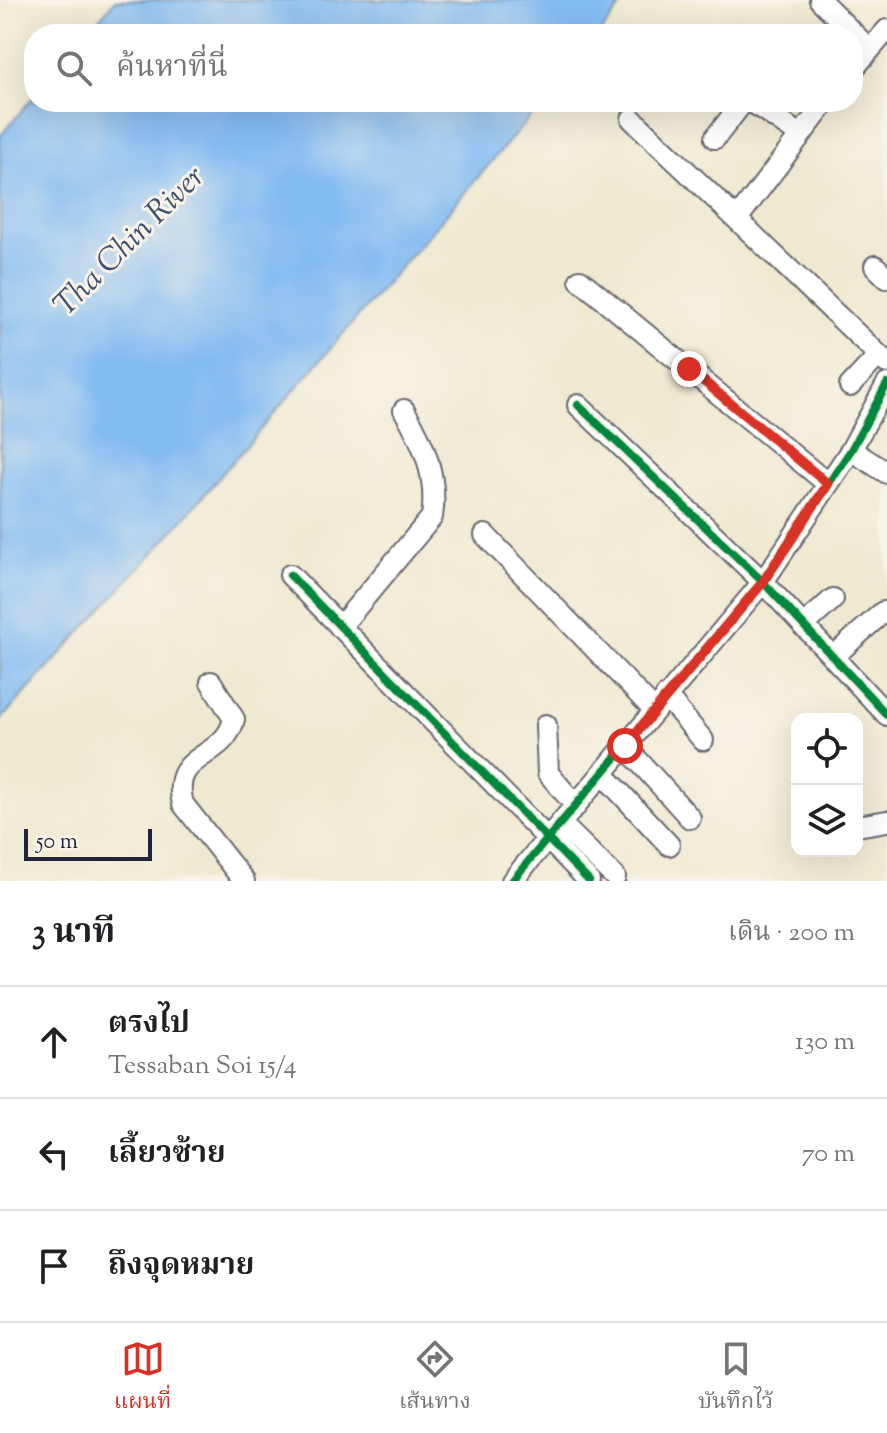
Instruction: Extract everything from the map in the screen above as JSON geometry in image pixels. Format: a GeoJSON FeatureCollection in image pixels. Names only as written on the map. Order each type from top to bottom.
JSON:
{"type":"FeatureCollection","features":[{"type":"Feature","properties":{"kind":"street"},"geometry":{"type":"LineString","coordinates":[[820,0],[844,24]]}},
{"type":"Feature","properties":{"kind":"street"},"geometry":{"type":"LineString","coordinates":[[863,56],[887,30]]}},
{"type":"Feature","properties":{"kind":"street"},"geometry":{"type":"LineString","coordinates":[[863,43],[869,49]]}},
{"type":"Feature","properties":{"kind":"street"},"geometry":{"type":"LineString","coordinates":[[715,138],[735,112]]}},
{"type":"Feature","properties":{"kind":"street"},"geometry":{"type":"LineString","coordinates":[[765,112],[800,135]]}},
{"type":"Feature","properties":{"kind":"street"},"geometry":{"type":"LineString","coordinates":[[737,219],[818,112]]}},
{"type":"Feature","properties":{"kind":"street"},"geometry":{"type":"LineString","coordinates":[[632,119],[883,359],[850,386]]}},
{"type":"Feature","properties":{"kind":"street"},"geometry":{"type":"LineString","coordinates":[[580,280],[828,484]]}},
{"type":"Feature","properties":{"kind":"street"},"geometry":{"type":"LineString","coordinates":[[512,881],[763,582],[851,450],[887,384]]}},
{"type":"Feature","properties":{"kind":"street"},"geometry":{"type":"LineString","coordinates":[[578,405],[763,582],[887,715]]}},
{"type":"Feature","properties":{"kind":"street"},"geometry":{"type":"LineString","coordinates":[[340,627],[432,517],[428,463],[420,437],[404,410]]}},
{"type":"Feature","properties":{"kind":"street"},"geometry":{"type":"LineString","coordinates":[[851,450],[887,473]]}},
{"type":"Feature","properties":{"kind":"street"},"geometry":{"type":"LineString","coordinates":[[485,535],[660,703],[703,740]]}},
{"type":"Feature","properties":{"kind":"street"},"geometry":{"type":"LineString","coordinates":[[290,575],[340,627],[555,831],[615,877]]}},
{"type":"Feature","properties":{"kind":"street"},"geometry":{"type":"LineString","coordinates":[[803,626],[833,599]]}},
{"type":"Feature","properties":{"kind":"street"},"geometry":{"type":"LineString","coordinates":[[833,657],[883,612]]}},
{"type":"Feature","properties":{"kind":"street"},"geometry":{"type":"LineString","coordinates":[[211,682],[234,719],[231,733],[186,768],[180,776],[179,790],[183,804],[244,881]]}},
{"type":"Feature","properties":{"kind":"street"},"geometry":{"type":"LineString","coordinates":[[546,725],[548,773],[576,806]]}},
{"type":"Feature","properties":{"kind":"street"},"geometry":{"type":"LineString","coordinates":[[625,746],[690,818]]}},
{"type":"Feature","properties":{"kind":"street"},"geometry":{"type":"LineString","coordinates":[[602,773],[669,845]]}},
{"type":"Feature","properties":{"kind":"street"},"geometry":{"type":"LineString","coordinates":[[863,825],[887,821]]}},
{"type":"Feature","properties":{"kind":"street"},"geometry":{"type":"LineString","coordinates":[[555,831],[589,881]]}},
{"type":"Feature","properties":{"kind":"water"},"geometry":{"type":"Polygon","coordinates":[[[115,0],[625,0],[607,24],[95,24],[115,0]]]}},
{"type":"Feature","properties":{"kind":"water","name":"Tha Chin River"},"geometry":{"type":"Polygon","coordinates":[[[24,108],[24,112],[534,112],[173,531],[0,721],[0,136],[24,108]]]}},
{"type":"Feature","properties":{"kind":"cycle path"},"geometry":{"type":"LineString","coordinates":[[512,881],[763,582],[851,450],[887,384]]}},
{"type":"Feature","properties":{"kind":"cycle path"},"geometry":{"type":"LineString","coordinates":[[578,405],[763,582],[887,715]]}},
{"type":"Feature","properties":{"kind":"cycle path"},"geometry":{"type":"LineString","coordinates":[[290,575],[589,881]]}},
{"type":"Feature","properties":{"kind":"route"},"geometry":{"type":"LineString","coordinates":[[625,746],[763,582],[828,484],[689,369]]}}]}
